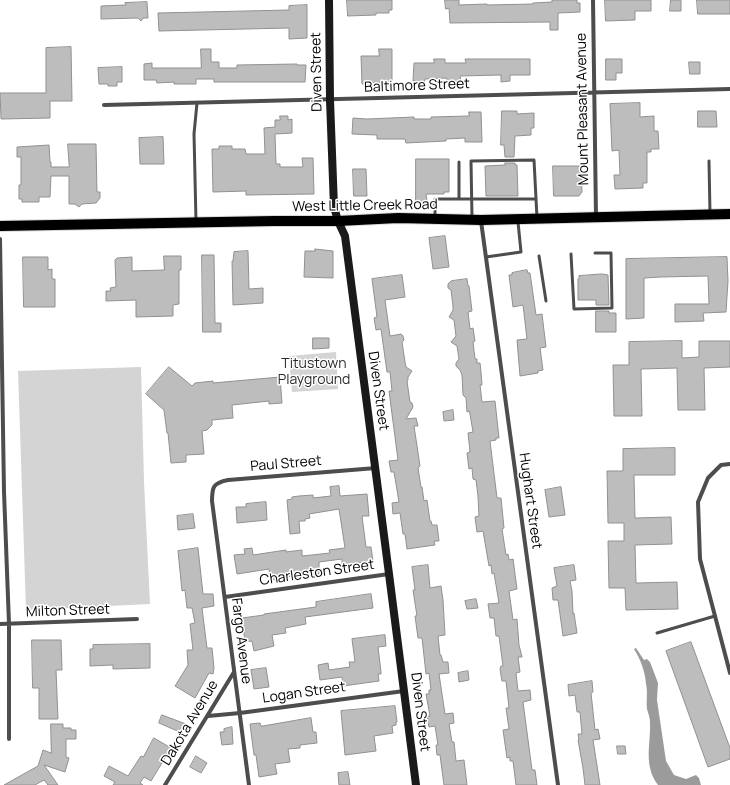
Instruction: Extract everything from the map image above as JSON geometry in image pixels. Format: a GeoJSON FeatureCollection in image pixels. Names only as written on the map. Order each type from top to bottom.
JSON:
{"type":"FeatureCollection","features":[{"type":"Feature","properties":{"kind":"main road","name":"West Little Creek Road"},"geometry":{"type":"LineString","coordinates":[[0,226],[338,221],[398,218],[476,220],[537,219],[730,214]]}},
{"type":"Feature","properties":{"kind":"street","name":"Diven Street"},"geometry":{"type":"LineString","coordinates":[[329,0],[330,100],[334,207],[338,221],[345,236],[416,785]]}},
{"type":"Feature","properties":{"kind":"street","name":"Mount Pleasant Avenue"},"geometry":{"type":"LineString","coordinates":[[593,0],[593,93],[596,217]]}},
{"type":"Feature","properties":{"kind":"street","name":"Baltimore Street"},"geometry":{"type":"LineString","coordinates":[[104,105],[730,89]]}},
{"type":"Feature","properties":{"kind":"street","name":"Hughart Street"},"geometry":{"type":"LineString","coordinates":[[476,220],[486,258],[558,785]]}},
{"type":"Feature","properties":{"kind":"street"},"geometry":{"type":"LineString","coordinates":[[0,239],[2,492],[9,624],[9,739]]}},
{"type":"Feature","properties":{"kind":"street"},"geometry":{"type":"LineString","coordinates":[[730,464],[721,465],[708,478],[698,502],[700,559],[730,673]]}},
{"type":"Feature","properties":{"kind":"street","name":"Paul Street"},"geometry":{"type":"LineString","coordinates":[[212,501],[212,490],[219,482],[376,468]]}},
{"type":"Feature","properties":{"kind":"street","name":"Fargo Avenue"},"geometry":{"type":"LineString","coordinates":[[212,501],[249,785]]}},
{"type":"Feature","properties":{"kind":"street","name":"Charleston Street"},"geometry":{"type":"LineString","coordinates":[[224,597],[389,574]]}},
{"type":"Feature","properties":{"kind":"street","name":"Milton Street"},"geometry":{"type":"LineString","coordinates":[[0,624],[137,619]]}},
{"type":"Feature","properties":{"kind":"street","name":"Dakota Avenue"},"geometry":{"type":"LineString","coordinates":[[166,785],[234,672]]}},
{"type":"Feature","properties":{"kind":"street","name":"Logan Street"},"geometry":{"type":"LineString","coordinates":[[208,716],[404,691]]}},
{"type":"Feature","properties":{"kind":"lane"},"geometry":{"type":"LineString","coordinates":[[196,223],[194,134],[197,103]]}},
{"type":"Feature","properties":{"kind":"lane"},"geometry":{"type":"LineString","coordinates":[[476,220],[472,199],[471,161],[534,160],[537,219]]}},
{"type":"Feature","properties":{"kind":"lane"},"geometry":{"type":"LineString","coordinates":[[709,161],[710,215]]}},
{"type":"Feature","properties":{"kind":"lane"},"geometry":{"type":"LineString","coordinates":[[459,162],[459,200]]}},
{"type":"Feature","properties":{"kind":"lane"},"geometry":{"type":"LineString","coordinates":[[435,219],[435,200],[536,199]]}},
{"type":"Feature","properties":{"kind":"lane"},"geometry":{"type":"LineString","coordinates":[[486,258],[521,252],[518,219]]}},
{"type":"Feature","properties":{"kind":"lane"},"geometry":{"type":"LineString","coordinates":[[571,254],[574,308],[612,308],[611,253],[595,253]]}},
{"type":"Feature","properties":{"kind":"lane"},"geometry":{"type":"LineString","coordinates":[[539,256],[546,301]]}},
{"type":"Feature","properties":{"kind":"lane"},"geometry":{"type":"LineString","coordinates":[[657,633],[715,616]]}},
{"type":"Feature","properties":{"kind":"green space","name":"Titustown Playground"},"geometry":{"type":"Polygon","coordinates":[[[336,352],[338,389],[292,392],[289,356],[336,352]]]}},
{"type":"Feature","properties":{"kind":"green space"},"geometry":{"type":"Polygon","coordinates":[[[141,367],[144,482],[150,604],[26,610],[18,371],[141,367]]]}},
{"type":"Feature","properties":{"kind":"shaded area"},"geometry":{"type":"Polygon","coordinates":[[[636,648],[644,660],[647,659],[650,662],[658,683],[657,700],[666,761],[674,775],[686,779],[696,775],[699,778],[701,785],[658,785],[653,777],[649,762],[650,722],[647,709],[647,687],[639,657],[634,649],[636,648]]]}},
{"type":"Feature","properties":{"kind":"building"},"geometry":{"type":"Polygon","coordinates":[[[347,0],[392,0],[392,10],[389,10],[389,13],[376,13],[376,15],[348,16],[347,0]]]}},
{"type":"Feature","properties":{"kind":"building"},"geometry":{"type":"Polygon","coordinates":[[[445,0],[459,0],[459,5],[487,5],[533,4],[552,2],[552,0],[577,0],[577,3],[580,3],[580,12],[558,13],[558,30],[550,30],[550,22],[450,23],[449,8],[446,9],[445,0]]]}},
{"type":"Feature","properties":{"kind":"building"},"geometry":{"type":"Polygon","coordinates":[[[605,0],[651,0],[651,11],[635,11],[635,20],[606,21],[605,0]]]}},
{"type":"Feature","properties":{"kind":"building"},"geometry":{"type":"Polygon","coordinates":[[[671,0],[681,0],[681,11],[670,11],[671,0]]]}},
{"type":"Feature","properties":{"kind":"building"},"geometry":{"type":"Polygon","coordinates":[[[697,0],[730,0],[730,14],[698,14],[697,0]]]}},
{"type":"Feature","properties":{"kind":"building"},"geometry":{"type":"Polygon","coordinates":[[[147,2],[148,18],[143,18],[141,21],[138,18],[101,19],[101,6],[147,2]]]}},
{"type":"Feature","properties":{"kind":"building"},"geometry":{"type":"Polygon","coordinates":[[[307,5],[307,38],[289,39],[289,28],[159,31],[158,13],[289,10],[289,6],[307,5]]]}},
{"type":"Feature","properties":{"kind":"building"},"geometry":{"type":"Polygon","coordinates":[[[71,47],[72,101],[50,101],[50,118],[1,119],[0,93],[46,93],[46,48],[71,47]]]}},
{"type":"Feature","properties":{"kind":"building"},"geometry":{"type":"Polygon","coordinates":[[[201,49],[211,49],[211,62],[219,62],[219,68],[237,68],[237,65],[306,65],[305,82],[214,82],[214,79],[196,79],[196,84],[174,84],[174,82],[157,83],[156,80],[144,80],[144,64],[152,63],[152,68],[201,68],[201,49]]]}},
{"type":"Feature","properties":{"kind":"building"},"geometry":{"type":"Polygon","coordinates":[[[379,49],[392,49],[392,82],[362,84],[361,56],[379,56],[379,49]]]}},
{"type":"Feature","properties":{"kind":"building"},"geometry":{"type":"Polygon","coordinates":[[[434,59],[445,59],[445,63],[466,63],[465,59],[530,59],[530,75],[510,75],[510,81],[501,82],[501,75],[460,76],[461,81],[452,82],[447,81],[447,78],[425,79],[424,84],[415,84],[415,81],[413,81],[414,63],[434,63],[434,59]]]}},
{"type":"Feature","properties":{"kind":"building"},"geometry":{"type":"Polygon","coordinates":[[[606,59],[622,59],[622,73],[616,73],[616,80],[606,80],[606,59]]]}},
{"type":"Feature","properties":{"kind":"building"},"geometry":{"type":"Polygon","coordinates":[[[689,62],[700,62],[700,74],[690,74],[689,62]]]}},
{"type":"Feature","properties":{"kind":"building"},"geometry":{"type":"Polygon","coordinates":[[[122,67],[122,82],[117,82],[117,86],[99,84],[98,68],[122,67]]]}},
{"type":"Feature","properties":{"kind":"building"},"geometry":{"type":"Polygon","coordinates":[[[640,103],[640,117],[654,116],[654,131],[658,131],[659,149],[651,149],[651,152],[647,152],[647,183],[643,183],[643,188],[615,189],[614,175],[620,175],[619,150],[612,151],[610,104],[640,103]]]}},
{"type":"Feature","properties":{"kind":"building"},"geometry":{"type":"Polygon","coordinates":[[[502,111],[517,111],[517,114],[534,113],[534,128],[531,128],[531,135],[515,136],[514,157],[505,157],[504,145],[501,145],[502,111]]]}},
{"type":"Feature","properties":{"kind":"building"},"geometry":{"type":"Polygon","coordinates":[[[698,111],[716,111],[717,127],[698,127],[698,111]]]}},
{"type":"Feature","properties":{"kind":"building"},"geometry":{"type":"Polygon","coordinates":[[[469,112],[481,112],[482,142],[465,142],[465,138],[446,139],[446,141],[406,143],[405,139],[377,139],[377,135],[352,134],[353,118],[367,119],[414,117],[414,119],[431,119],[431,117],[469,116],[469,112]]]}},
{"type":"Feature","properties":{"kind":"building"},"geometry":{"type":"Polygon","coordinates":[[[280,116],[288,116],[288,120],[292,119],[292,133],[275,134],[276,164],[280,164],[280,167],[303,167],[302,158],[313,158],[314,194],[246,195],[246,191],[213,192],[212,149],[219,149],[219,146],[232,146],[232,149],[245,149],[246,154],[265,154],[264,128],[275,127],[275,120],[280,120],[280,116]]]}},
{"type":"Feature","properties":{"kind":"building"},"geometry":{"type":"Polygon","coordinates":[[[163,137],[164,164],[140,164],[139,138],[163,137]]]}},
{"type":"Feature","properties":{"kind":"building"},"geometry":{"type":"Polygon","coordinates":[[[68,144],[96,144],[97,192],[100,192],[100,198],[96,203],[82,204],[79,207],[75,204],[69,204],[69,176],[51,176],[50,197],[39,197],[39,202],[22,202],[22,199],[19,199],[19,185],[21,185],[21,157],[17,157],[17,147],[49,145],[51,167],[69,167],[68,144]]]}},
{"type":"Feature","properties":{"kind":"building"},"geometry":{"type":"Polygon","coordinates":[[[416,159],[449,159],[449,192],[444,192],[444,194],[426,194],[427,201],[416,201],[416,159]]]}},
{"type":"Feature","properties":{"kind":"building"},"geometry":{"type":"Polygon","coordinates":[[[505,163],[515,163],[515,165],[517,165],[518,196],[486,196],[485,166],[505,165],[505,163]]]}},
{"type":"Feature","properties":{"kind":"building"},"geometry":{"type":"Polygon","coordinates":[[[553,166],[581,166],[582,192],[579,196],[554,196],[553,166]]]}},
{"type":"Feature","properties":{"kind":"building"},"geometry":{"type":"Polygon","coordinates":[[[353,169],[366,169],[367,196],[354,196],[353,169]]]}},
{"type":"Feature","properties":{"kind":"building"},"geometry":{"type":"Polygon","coordinates":[[[445,236],[449,267],[433,269],[429,238],[445,236]]]}},
{"type":"Feature","properties":{"kind":"building"},"geometry":{"type":"Polygon","coordinates":[[[315,249],[333,251],[333,278],[304,277],[305,251],[315,251],[315,249]]]}},
{"type":"Feature","properties":{"kind":"building"},"geometry":{"type":"Polygon","coordinates":[[[248,251],[249,289],[263,288],[263,303],[233,305],[232,261],[234,252],[248,251]]]}},
{"type":"Feature","properties":{"kind":"building"},"geometry":{"type":"Polygon","coordinates":[[[202,255],[214,255],[215,323],[221,323],[221,332],[203,332],[202,255]]]}},
{"type":"Feature","properties":{"kind":"building"},"geometry":{"type":"Polygon","coordinates":[[[164,256],[181,256],[181,270],[179,270],[179,304],[173,305],[173,316],[136,317],[136,300],[106,301],[106,291],[111,291],[110,288],[116,287],[115,260],[117,258],[132,257],[132,271],[164,270],[164,256]]]}},
{"type":"Feature","properties":{"kind":"building"},"geometry":{"type":"Polygon","coordinates":[[[23,257],[48,257],[48,270],[52,269],[52,279],[55,279],[55,307],[24,307],[23,257]]]}},
{"type":"Feature","properties":{"kind":"building"},"geometry":{"type":"Polygon","coordinates":[[[727,257],[728,281],[726,312],[703,313],[704,321],[675,322],[675,304],[709,304],[708,276],[644,278],[644,318],[626,319],[626,259],[727,257]]]}},
{"type":"Feature","properties":{"kind":"building"},"geometry":{"type":"Polygon","coordinates":[[[527,270],[528,273],[530,273],[536,315],[542,314],[546,347],[540,348],[543,370],[538,371],[538,373],[520,376],[517,340],[527,339],[523,305],[513,307],[509,275],[527,270]]]}},
{"type":"Feature","properties":{"kind":"building"},"geometry":{"type":"Polygon","coordinates":[[[602,274],[608,275],[609,305],[596,305],[596,300],[578,300],[579,276],[602,274]]]}},
{"type":"Feature","properties":{"kind":"building"},"geometry":{"type":"Polygon","coordinates":[[[402,275],[405,297],[385,300],[390,336],[401,334],[403,336],[404,340],[402,342],[406,367],[412,371],[407,381],[410,402],[412,403],[413,407],[406,419],[416,418],[418,426],[414,426],[420,466],[418,468],[421,487],[424,501],[427,500],[430,521],[432,525],[437,525],[439,541],[434,541],[435,545],[407,549],[400,513],[393,514],[392,503],[399,502],[394,472],[391,472],[389,461],[398,460],[389,391],[392,391],[390,372],[387,372],[381,329],[376,330],[374,318],[377,317],[372,279],[402,275]]]}},
{"type":"Feature","properties":{"kind":"building"},"geometry":{"type":"Polygon","coordinates":[[[467,279],[472,311],[468,312],[470,329],[473,328],[475,359],[477,359],[477,363],[480,363],[482,402],[495,401],[499,438],[490,441],[497,498],[501,498],[504,528],[502,529],[506,555],[508,554],[509,560],[513,559],[517,589],[509,591],[513,620],[517,619],[519,645],[522,657],[518,657],[520,672],[516,673],[518,691],[530,690],[531,700],[523,702],[532,770],[535,770],[537,785],[516,785],[513,761],[510,761],[510,757],[507,758],[503,730],[509,729],[506,708],[509,708],[506,681],[502,681],[500,669],[501,666],[503,666],[499,636],[496,636],[494,618],[490,618],[488,604],[499,603],[494,573],[492,574],[491,565],[489,566],[483,531],[477,532],[475,517],[479,516],[476,480],[473,479],[472,468],[469,469],[467,453],[470,452],[468,433],[473,432],[470,414],[469,411],[467,412],[466,398],[463,395],[462,375],[456,366],[459,359],[457,346],[451,342],[456,336],[454,320],[449,317],[453,310],[453,306],[451,290],[448,288],[448,284],[451,281],[467,279]]]}},
{"type":"Feature","properties":{"kind":"building"},"geometry":{"type":"Polygon","coordinates":[[[596,311],[609,311],[609,313],[616,313],[616,332],[596,332],[596,311]]]}},
{"type":"Feature","properties":{"kind":"building"},"geometry":{"type":"Polygon","coordinates":[[[313,338],[329,338],[329,348],[313,349],[313,338]]]}},
{"type":"Feature","properties":{"kind":"building"},"geometry":{"type":"Polygon","coordinates":[[[682,341],[682,358],[699,357],[699,341],[730,341],[730,367],[704,368],[705,410],[678,410],[677,368],[641,369],[642,416],[614,416],[613,365],[629,365],[629,342],[682,341]]]}},
{"type":"Feature","properties":{"kind":"building"},"geometry":{"type":"Polygon","coordinates":[[[169,367],[192,386],[195,383],[213,381],[213,383],[280,377],[282,403],[269,404],[269,401],[232,405],[233,418],[212,420],[212,425],[207,430],[202,431],[204,454],[186,455],[186,462],[171,463],[164,410],[146,394],[169,367]]]}},
{"type":"Feature","properties":{"kind":"building"},"geometry":{"type":"Polygon","coordinates":[[[453,410],[454,420],[444,421],[443,412],[453,410]]]}},
{"type":"Feature","properties":{"kind":"building"},"geometry":{"type":"Polygon","coordinates":[[[675,448],[675,475],[634,475],[635,518],[671,517],[672,544],[635,545],[636,583],[677,582],[678,609],[626,610],[625,588],[609,588],[608,541],[624,541],[624,523],[608,523],[607,471],[623,471],[623,449],[675,448]]]}},
{"type":"Feature","properties":{"kind":"building"},"geometry":{"type":"Polygon","coordinates":[[[339,486],[340,496],[367,494],[369,516],[362,516],[366,547],[371,547],[373,561],[342,565],[342,559],[319,562],[319,574],[283,577],[281,579],[272,580],[270,579],[269,569],[237,574],[234,555],[245,554],[244,549],[252,548],[253,555],[286,550],[286,552],[302,550],[302,556],[330,553],[329,550],[345,548],[339,509],[309,514],[310,518],[305,519],[305,521],[299,521],[300,533],[290,534],[287,500],[292,499],[292,497],[299,496],[313,495],[313,498],[331,496],[330,487],[339,486]]]}},
{"type":"Feature","properties":{"kind":"building"},"geometry":{"type":"Polygon","coordinates":[[[561,487],[565,515],[549,517],[545,490],[561,487]]]}},
{"type":"Feature","properties":{"kind":"building"},"geometry":{"type":"Polygon","coordinates":[[[266,502],[267,520],[237,523],[236,507],[246,507],[246,504],[266,502]]]}},
{"type":"Feature","properties":{"kind":"building"},"geometry":{"type":"Polygon","coordinates":[[[193,514],[195,528],[178,530],[177,516],[193,514]]]}},
{"type":"Feature","properties":{"kind":"building"},"geometry":{"type":"Polygon","coordinates":[[[198,548],[203,594],[213,594],[214,606],[202,608],[207,648],[212,648],[214,668],[213,674],[209,673],[195,698],[175,686],[188,665],[187,650],[193,650],[190,624],[195,623],[192,608],[187,608],[185,590],[182,591],[178,551],[198,548]]]}},
{"type":"Feature","properties":{"kind":"building"},"geometry":{"type":"Polygon","coordinates":[[[428,565],[430,588],[441,586],[443,600],[445,635],[438,636],[440,655],[443,662],[448,662],[449,673],[439,674],[445,714],[453,713],[454,723],[449,724],[452,742],[454,742],[456,761],[464,760],[467,785],[444,785],[440,755],[437,755],[436,745],[438,745],[435,726],[429,727],[427,716],[430,716],[426,694],[429,694],[429,690],[431,690],[429,673],[426,674],[422,638],[418,638],[412,567],[428,565]]]}},
{"type":"Feature","properties":{"kind":"building"},"geometry":{"type":"Polygon","coordinates":[[[574,565],[576,580],[570,581],[573,614],[574,613],[577,633],[563,636],[558,600],[553,600],[552,588],[557,586],[554,568],[574,565]]]}},
{"type":"Feature","properties":{"kind":"building"},"geometry":{"type":"Polygon","coordinates":[[[371,594],[373,608],[305,617],[306,624],[285,628],[286,633],[272,635],[274,646],[254,651],[252,641],[245,642],[242,618],[316,607],[316,602],[371,594]]]}},
{"type":"Feature","properties":{"kind":"building"},"geometry":{"type":"Polygon","coordinates":[[[476,599],[478,608],[467,609],[465,601],[476,599]]]}},
{"type":"Feature","properties":{"kind":"building"},"geometry":{"type":"Polygon","coordinates":[[[385,635],[386,646],[378,647],[381,672],[381,674],[378,674],[379,681],[343,686],[342,677],[320,680],[318,665],[328,663],[329,670],[350,667],[349,662],[355,662],[352,639],[385,635]]]}},
{"type":"Feature","properties":{"kind":"building"},"geometry":{"type":"Polygon","coordinates":[[[32,640],[61,640],[62,670],[56,670],[58,719],[39,719],[39,688],[33,688],[32,640]]]}},
{"type":"Feature","properties":{"kind":"building"},"geometry":{"type":"Polygon","coordinates":[[[691,642],[730,748],[730,759],[708,767],[666,651],[691,642]]]}},
{"type":"Feature","properties":{"kind":"building"},"geometry":{"type":"Polygon","coordinates":[[[150,644],[150,668],[113,669],[113,665],[90,666],[90,649],[93,649],[93,645],[150,644]]]}},
{"type":"Feature","properties":{"kind":"building"},"geometry":{"type":"Polygon","coordinates":[[[266,668],[269,687],[254,689],[251,670],[266,668]]]}},
{"type":"Feature","properties":{"kind":"building"},"geometry":{"type":"Polygon","coordinates":[[[468,671],[469,680],[459,682],[458,673],[468,671]]]}},
{"type":"Feature","properties":{"kind":"building"},"geometry":{"type":"Polygon","coordinates":[[[592,681],[593,692],[591,693],[595,730],[598,729],[600,739],[593,740],[600,785],[585,785],[578,740],[578,734],[582,734],[580,712],[577,712],[575,695],[569,696],[568,685],[592,681]]]}},
{"type":"Feature","properties":{"kind":"building"},"geometry":{"type":"Polygon","coordinates":[[[395,706],[397,722],[396,725],[392,726],[393,733],[374,736],[376,751],[345,755],[341,711],[395,706]]]}},
{"type":"Feature","properties":{"kind":"building"},"geometry":{"type":"Polygon","coordinates":[[[162,715],[186,724],[182,733],[159,723],[162,715]]]}},
{"type":"Feature","properties":{"kind":"building"},"geometry":{"type":"Polygon","coordinates":[[[311,718],[313,732],[316,732],[317,743],[300,745],[300,748],[288,749],[290,762],[275,764],[277,774],[259,777],[256,755],[254,755],[250,724],[260,723],[261,726],[311,718]]]}},
{"type":"Feature","properties":{"kind":"building"},"geometry":{"type":"Polygon","coordinates":[[[51,724],[63,724],[63,728],[71,728],[71,730],[76,730],[76,739],[66,739],[66,757],[69,758],[65,772],[44,765],[58,785],[48,785],[44,780],[35,785],[4,785],[38,766],[43,750],[51,753],[51,724]]]}},
{"type":"Feature","properties":{"kind":"building"},"geometry":{"type":"Polygon","coordinates":[[[232,727],[233,744],[222,745],[220,732],[224,732],[224,729],[232,727]]]}},
{"type":"Feature","properties":{"kind":"building"},"geometry":{"type":"Polygon","coordinates":[[[154,738],[171,748],[151,781],[144,777],[140,783],[143,785],[113,785],[115,782],[104,776],[109,766],[128,776],[141,756],[143,757],[154,738]]]}},
{"type":"Feature","properties":{"kind":"building"},"geometry":{"type":"Polygon","coordinates":[[[617,746],[625,746],[626,754],[618,754],[617,746]]]}},
{"type":"Feature","properties":{"kind":"building"},"geometry":{"type":"Polygon","coordinates":[[[196,756],[207,763],[201,773],[190,767],[196,756]]]}},
{"type":"Feature","properties":{"kind":"building"},"geometry":{"type":"Polygon","coordinates":[[[348,772],[350,785],[339,785],[338,773],[348,772]]]}}]}
